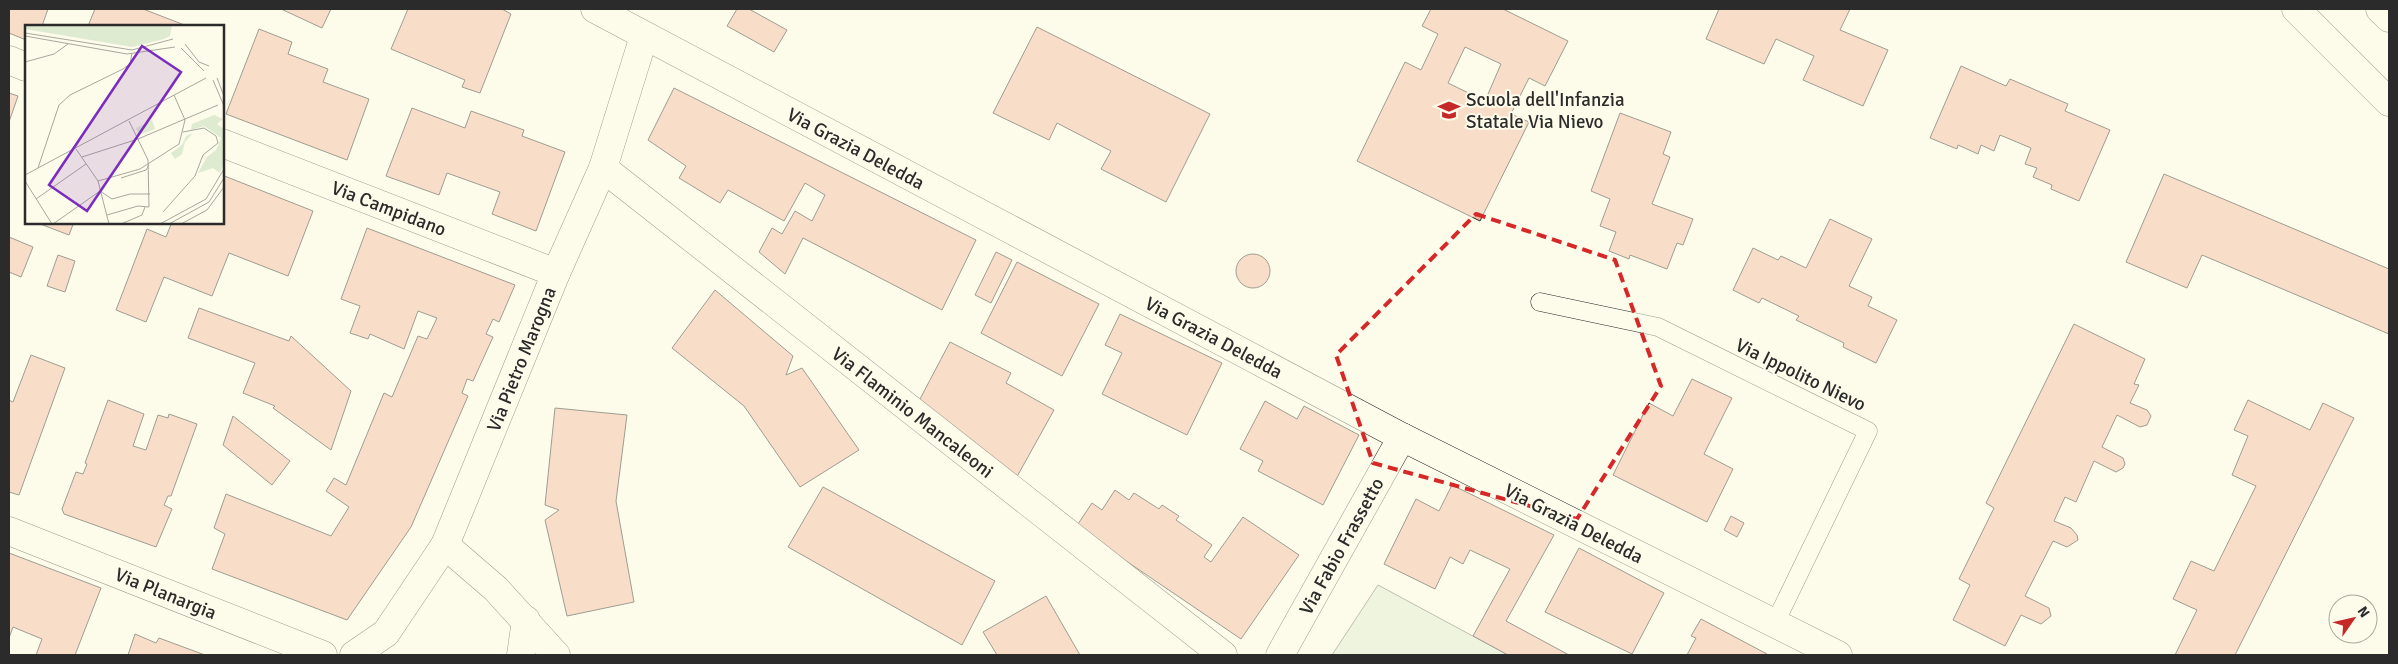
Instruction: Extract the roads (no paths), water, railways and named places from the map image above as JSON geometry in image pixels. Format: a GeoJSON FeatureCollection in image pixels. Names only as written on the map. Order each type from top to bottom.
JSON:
{"type":"FeatureCollection","features":[{"type":"Feature","properties":{"kind":"street","name":"Via Grazia Deledda"},"geometry":{"type":"LineString","coordinates":[[595,9],[1402,437],[1838,655]]}},
{"type":"Feature","properties":{"kind":"street"},"geometry":{"type":"LineString","coordinates":[[2296,9],[2389,102]]}},
{"type":"Feature","properties":{"kind":"street"},"geometry":{"type":"LineString","coordinates":[[2380,9],[2389,18]]}},
{"type":"Feature","properties":{"kind":"street","name":"Via Pietro Marogna"},"geometry":{"type":"LineString","coordinates":[[354,655],[386,633],[445,545],[556,273],[604,168],[644,36]]}},
{"type":"Feature","properties":{"kind":"street"},"geometry":{"type":"LineString","coordinates":[[9,60],[25,67]]}},
{"type":"Feature","properties":{"kind":"street","name":"Via Campidano"},"geometry":{"type":"LineString","coordinates":[[224,144],[556,273]]}},
{"type":"Feature","properties":{"kind":"street","name":"Via Flaminio Mancaleoni"},"geometry":{"type":"LineString","coordinates":[[604,168],[1222,655]]}},
{"type":"Feature","properties":{"kind":"street","name":"Via Fabio Frassetto"},"geometry":{"type":"LineString","coordinates":[[1280,655],[1402,437]]}},
{"type":"Feature","properties":{"kind":"street","name":"Via Planargia"},"geometry":{"type":"LineString","coordinates":[[9,531],[323,655]]}},
{"type":"Feature","properties":{"kind":"street"},"geometry":{"type":"LineString","coordinates":[[445,545],[496,589],[556,655]]}},
{"type":"Feature","properties":{"kind":"street"},"geometry":{"type":"LineString","coordinates":[[521,655],[526,620]]}},
{"type":"Feature","properties":{"kind":"lane","name":"Via Ippolito Nievo"},"geometry":{"type":"LineString","coordinates":[[1540,302],[1658,327],[1868,431],[1775,623]]}},
{"type":"Feature","properties":{"kind":"place","name":"Scuola dell'Infanzia Statale Via Nievo"},"geometry":{"type":"Point","coordinates":[1449,110]}}]}
